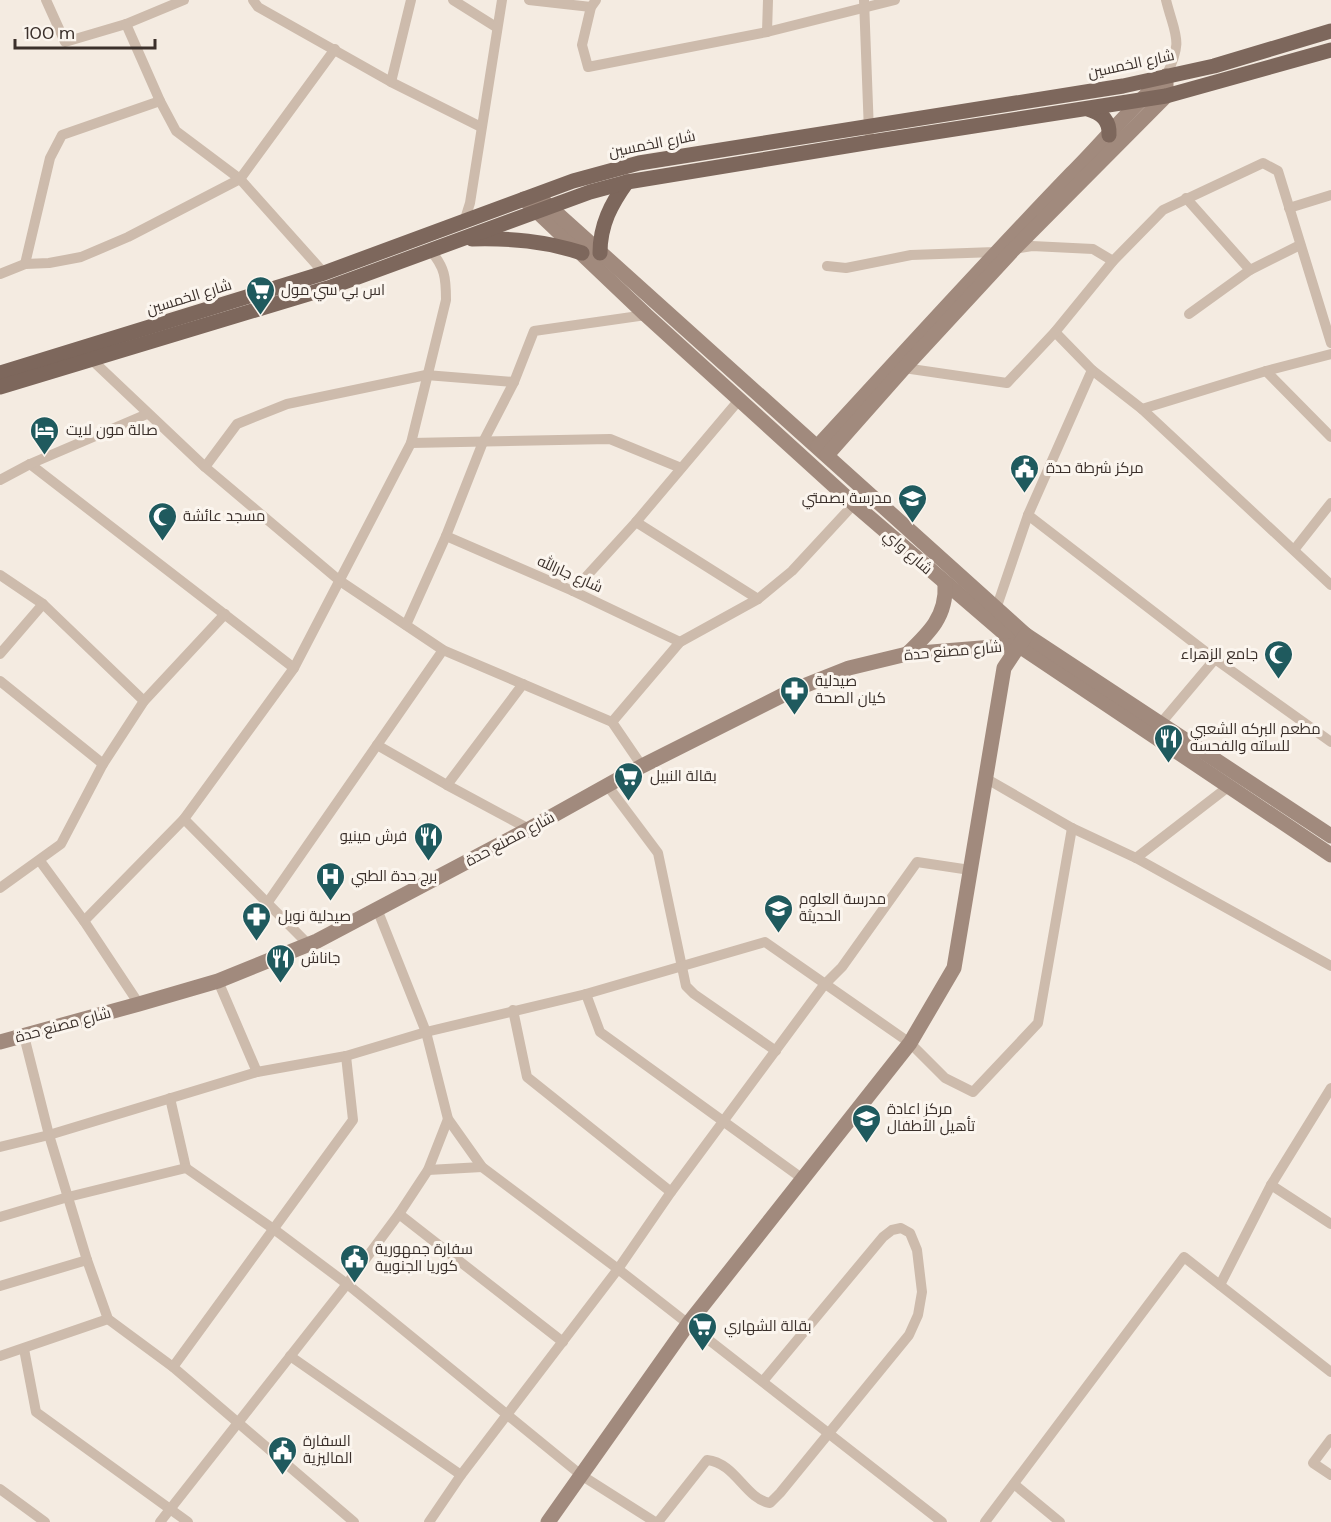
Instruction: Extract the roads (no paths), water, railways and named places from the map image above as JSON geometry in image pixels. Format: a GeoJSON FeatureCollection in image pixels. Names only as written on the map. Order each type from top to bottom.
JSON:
{"type":"FeatureCollection","features":[{"type":"Feature","properties":{"kind":"main road","name":"شارع الخمسين"},"geometry":{"type":"LineString","coordinates":[[0,387],[92,360],[132,341],[573,181],[639,163],[1123,86],[1214,66],[1331,31]]}},
{"type":"Feature","properties":{"kind":"main road","name":"شارع الخمسين"},"geometry":{"type":"LineString","coordinates":[[0,374],[328,288],[590,192],[627,182],[1166,96],[1331,50]]}},
{"type":"Feature","properties":{"kind":"main road"},"geometry":{"type":"LineString","coordinates":[[1088,109],[1103,116],[1110,135]]}},
{"type":"Feature","properties":{"kind":"main road"},"geometry":{"type":"LineString","coordinates":[[600,253],[606,216],[613,201],[627,182]]}},
{"type":"Feature","properties":{"kind":"main road"},"geometry":{"type":"LineString","coordinates":[[458,239],[520,239],[582,253]]}},
{"type":"Feature","properties":{"kind":"street"},"geometry":{"type":"LineString","coordinates":[[46,0],[65,42],[126,24],[184,0]]}},
{"type":"Feature","properties":{"kind":"street"},"geometry":{"type":"LineString","coordinates":[[253,0],[258,7],[391,82],[481,127]]}},
{"type":"Feature","properties":{"kind":"street"},"geometry":{"type":"LineString","coordinates":[[391,82],[411,0]]}},
{"type":"Feature","properties":{"kind":"street"},"geometry":{"type":"LineString","coordinates":[[453,0],[496,27]]}},
{"type":"Feature","properties":{"kind":"street"},"geometry":{"type":"LineString","coordinates":[[464,222],[470,203],[502,0]]}},
{"type":"Feature","properties":{"kind":"street"},"geometry":{"type":"LineString","coordinates":[[529,0],[593,3],[582,45],[588,67],[767,32],[864,4],[895,0]]}},
{"type":"Feature","properties":{"kind":"street"},"geometry":{"type":"LineString","coordinates":[[767,32],[768,0]]}},
{"type":"Feature","properties":{"kind":"street"},"geometry":{"type":"LineString","coordinates":[[822,451],[995,252],[1110,135],[1139,99],[1166,76],[1174,59],[1178,40],[1170,1]]}},
{"type":"Feature","properties":{"kind":"street"},"geometry":{"type":"LineString","coordinates":[[864,4],[868,126],[871,142]]}},
{"type":"Feature","properties":{"kind":"street"},"geometry":{"type":"LineString","coordinates":[[126,24],[176,131],[240,179],[324,273]]}},
{"type":"Feature","properties":{"kind":"street"},"geometry":{"type":"LineString","coordinates":[[0,274],[25,264],[49,263],[81,257],[128,237],[240,179],[335,49]]}},
{"type":"Feature","properties":{"kind":"street"},"geometry":{"type":"LineString","coordinates":[[822,451],[904,368],[1013,250],[1166,96],[1166,76]]}},
{"type":"Feature","properties":{"kind":"street"},"geometry":{"type":"LineString","coordinates":[[25,264],[50,158],[62,135],[160,101]]}},
{"type":"Feature","properties":{"kind":"street"},"geometry":{"type":"LineString","coordinates":[[904,368],[1007,383],[1054,332],[1113,261],[1163,210],[1263,163],[1278,171],[1331,343]]}},
{"type":"Feature","properties":{"kind":"street"},"geometry":{"type":"LineString","coordinates":[[1289,208],[1331,195]]}},
{"type":"Feature","properties":{"kind":"street","name":"شارع واي"},"geometry":{"type":"LineString","coordinates":[[530,197],[600,253],[702,354],[739,400],[945,584],[1228,787],[1331,855]]}},
{"type":"Feature","properties":{"kind":"street"},"geometry":{"type":"LineString","coordinates":[[1186,198],[1250,270]]}},
{"type":"Feature","properties":{"kind":"street","name":"شارع واي"},"geometry":{"type":"LineString","coordinates":[[543,209],[582,253],[646,315],[702,354],[822,451],[996,609],[1022,640],[1161,723],[1331,836]]}},
{"type":"Feature","properties":{"kind":"street"},"geometry":{"type":"LineString","coordinates":[[1189,314],[1250,270],[1300,245]]}},
{"type":"Feature","properties":{"kind":"street"},"geometry":{"type":"LineString","coordinates":[[827,266],[846,268],[911,255],[995,252],[1032,246],[1093,249],[1113,261]]}},
{"type":"Feature","properties":{"kind":"street"},"geometry":{"type":"LineString","coordinates":[[84,921],[184,819],[294,668],[340,581],[411,443],[446,300],[446,278],[440,261],[430,250]]}},
{"type":"Feature","properties":{"kind":"street"},"geometry":{"type":"LineString","coordinates":[[406,625],[446,536],[483,442],[514,382],[534,331],[646,315]]}},
{"type":"Feature","properties":{"kind":"street"},"geometry":{"type":"LineString","coordinates":[[1054,332],[1092,370],[1142,409],[1331,585]]}},
{"type":"Feature","properties":{"kind":"street"},"geometry":{"type":"LineString","coordinates":[[1142,409],[1266,371],[1331,354]]}},
{"type":"Feature","properties":{"kind":"street"},"geometry":{"type":"LineString","coordinates":[[92,360],[206,468],[340,581],[443,650],[612,722],[642,766]]}},
{"type":"Feature","properties":{"kind":"street"},"geometry":{"type":"LineString","coordinates":[[996,609],[1028,515],[1092,370]]}},
{"type":"Feature","properties":{"kind":"street"},"geometry":{"type":"LineString","coordinates":[[1266,371],[1331,437]]}},
{"type":"Feature","properties":{"kind":"street"},"geometry":{"type":"LineString","coordinates":[[206,468],[237,424],[287,404],[426,375],[514,382]]}},
{"type":"Feature","properties":{"kind":"street"},"geometry":{"type":"LineString","coordinates":[[573,591],[636,522],[739,400]]}},
{"type":"Feature","properties":{"kind":"street"},"geometry":{"type":"LineString","coordinates":[[0,480],[30,464],[147,414]]}},
{"type":"Feature","properties":{"kind":"street"},"geometry":{"type":"LineString","coordinates":[[411,443],[610,439],[681,468]]}},
{"type":"Feature","properties":{"kind":"street"},"geometry":{"type":"LineString","coordinates":[[30,464],[294,668]]}},
{"type":"Feature","properties":{"kind":"street"},"geometry":{"type":"LineString","coordinates":[[1294,550],[1331,502]]}},
{"type":"Feature","properties":{"kind":"street"},"geometry":{"type":"LineString","coordinates":[[612,722],[680,642],[758,599],[792,571],[854,504]]}},
{"type":"Feature","properties":{"kind":"street"},"geometry":{"type":"LineString","coordinates":[[1028,515],[1215,658],[1331,742]]}},
{"type":"Feature","properties":{"kind":"street"},"geometry":{"type":"LineString","coordinates":[[636,522],[758,599]]}},
{"type":"Feature","properties":{"kind":"street","name":"شارع جارالله"},"geometry":{"type":"LineString","coordinates":[[446,536],[573,591],[680,642]]}},
{"type":"Feature","properties":{"kind":"street"},"geometry":{"type":"LineString","coordinates":[[0,575],[43,604],[144,701]]}},
{"type":"Feature","properties":{"kind":"street"},"geometry":{"type":"LineString","coordinates":[[907,654],[924,638],[936,620],[946,600],[945,584]]}},
{"type":"Feature","properties":{"kind":"street"},"geometry":{"type":"LineString","coordinates":[[0,654],[43,604]]}},
{"type":"Feature","properties":{"kind":"street"},"geometry":{"type":"LineString","coordinates":[[0,888],[61,844],[103,764],[144,701],[225,614]]}},
{"type":"Feature","properties":{"kind":"street"},"geometry":{"type":"LineString","coordinates":[[548,1522],[688,1324],[910,1043],[954,968],[1004,668],[1022,640]]}},
{"type":"Feature","properties":{"kind":"street","name":"شارع مصنع حدة"},"geometry":{"type":"LineString","coordinates":[[0,1042],[218,981],[308,945],[529,829],[642,766],[791,691],[849,668],[907,654],[1022,640]]}},
{"type":"Feature","properties":{"kind":"street"},"geometry":{"type":"LineString","coordinates":[[268,902],[443,650]]}},
{"type":"Feature","properties":{"kind":"street"},"geometry":{"type":"LineString","coordinates":[[1161,723],[1215,658]]}},
{"type":"Feature","properties":{"kind":"street"},"geometry":{"type":"LineString","coordinates":[[0,681],[103,764]]}},
{"type":"Feature","properties":{"kind":"street"},"geometry":{"type":"LineString","coordinates":[[447,785],[523,684]]}},
{"type":"Feature","properties":{"kind":"street"},"geometry":{"type":"LineString","coordinates":[[376,744],[529,829]]}},
{"type":"Feature","properties":{"kind":"street"},"geometry":{"type":"LineString","coordinates":[[987,779],[1072,828],[1136,858],[1331,966]]}},
{"type":"Feature","properties":{"kind":"street"},"geometry":{"type":"LineString","coordinates":[[608,785],[658,852],[686,986],[694,994],[776,1051]]}},
{"type":"Feature","properties":{"kind":"street"},"geometry":{"type":"LineString","coordinates":[[1136,858],[1228,787]]}},
{"type":"Feature","properties":{"kind":"street"},"geometry":{"type":"LineString","coordinates":[[184,819],[308,945]]}},
{"type":"Feature","properties":{"kind":"street"},"geometry":{"type":"LineString","coordinates":[[0,1147],[49,1135],[257,1072],[346,1056],[426,1032],[586,994],[765,942],[910,1043],[945,1078],[973,1092],[1038,1023],[1072,828]]}},
{"type":"Feature","properties":{"kind":"street"},"geometry":{"type":"LineString","coordinates":[[40,861],[84,921],[139,1004]]}},
{"type":"Feature","properties":{"kind":"street"},"geometry":{"type":"LineString","coordinates":[[429,1522],[460,1475],[618,1269],[671,1192],[725,1122],[824,985],[842,967],[917,862],[970,870]]}},
{"type":"Feature","properties":{"kind":"street"},"geometry":{"type":"LineString","coordinates":[[377,909],[426,1032],[448,1119],[482,1167],[618,1269],[942,1522]]}},
{"type":"Feature","properties":{"kind":"street"},"geometry":{"type":"LineString","coordinates":[[218,981],[257,1072]]}},
{"type":"Feature","properties":{"kind":"street"},"geometry":{"type":"LineString","coordinates":[[586,994],[600,1032],[803,1179]]}},
{"type":"Feature","properties":{"kind":"street"},"geometry":{"type":"LineString","coordinates":[[513,1010],[527,1077],[671,1192]]}},
{"type":"Feature","properties":{"kind":"street"},"geometry":{"type":"LineString","coordinates":[[24,1036],[49,1135],[87,1260],[108,1319],[173,1367],[354,1522]]}},
{"type":"Feature","properties":{"kind":"street"},"geometry":{"type":"LineString","coordinates":[[173,1367],[353,1120],[346,1056]]}},
{"type":"Feature","properties":{"kind":"street"},"geometry":{"type":"LineString","coordinates":[[1220,1285],[1272,1185],[1331,1088]]}},
{"type":"Feature","properties":{"kind":"street"},"geometry":{"type":"LineString","coordinates":[[170,1098],[186,1168],[347,1284],[581,1475],[657,1522],[707,1460],[724,1464],[761,1502],[770,1503],[780,1493],[909,1335],[918,1315],[922,1292],[917,1250],[910,1233],[901,1228],[892,1230],[883,1237],[763,1381]]}},
{"type":"Feature","properties":{"kind":"street"},"geometry":{"type":"LineString","coordinates":[[160,1522],[347,1284],[399,1214],[428,1170],[448,1119]]}},
{"type":"Feature","properties":{"kind":"street"},"geometry":{"type":"LineString","coordinates":[[428,1170],[482,1167]]}},
{"type":"Feature","properties":{"kind":"street"},"geometry":{"type":"LineString","coordinates":[[0,1217],[68,1197],[186,1168]]}},
{"type":"Feature","properties":{"kind":"street"},"geometry":{"type":"LineString","coordinates":[[1272,1185],[1331,1224]]}},
{"type":"Feature","properties":{"kind":"street"},"geometry":{"type":"LineString","coordinates":[[399,1214],[563,1342]]}},
{"type":"Feature","properties":{"kind":"street"},"geometry":{"type":"LineString","coordinates":[[985,1522],[1184,1257],[1331,1372]]}},
{"type":"Feature","properties":{"kind":"street"},"geometry":{"type":"LineString","coordinates":[[0,1286],[87,1260]]}},
{"type":"Feature","properties":{"kind":"street"},"geometry":{"type":"LineString","coordinates":[[0,1356],[108,1319]]}},
{"type":"Feature","properties":{"kind":"street"},"geometry":{"type":"LineString","coordinates":[[24,1349],[36,1412],[188,1522]]}},
{"type":"Feature","properties":{"kind":"street"},"geometry":{"type":"LineString","coordinates":[[290,1356],[460,1475]]}},
{"type":"Feature","properties":{"kind":"street"},"geometry":{"type":"LineString","coordinates":[[1331,1439],[1313,1463],[1331,1474]]}},
{"type":"Feature","properties":{"kind":"street"},"geometry":{"type":"LineString","coordinates":[[1014,1484],[1060,1522]]}},
{"type":"Feature","properties":{"kind":"street"},"geometry":{"type":"LineString","coordinates":[[0,1489],[45,1522]]}},
{"type":"Feature","properties":{"kind":"place","name":"اس بي سي مول"},"geometry":{"type":"Point","coordinates":[260,316]}},
{"type":"Feature","properties":{"kind":"place","name":"صالة مون لايت"},"geometry":{"type":"Point","coordinates":[45,456]}},
{"type":"Feature","properties":{"kind":"place","name":"مركز شرطة حدة"},"geometry":{"type":"Point","coordinates":[1025,494]}},
{"type":"Feature","properties":{"kind":"place","name":"مدرسة بصمتي"},"geometry":{"type":"Point","coordinates":[913,524]}},
{"type":"Feature","properties":{"kind":"place","name":"مسجد عائشة"},"geometry":{"type":"Point","coordinates":[162,542]}},
{"type":"Feature","properties":{"kind":"place","name":"جامع الزهراء"},"geometry":{"type":"Point","coordinates":[1279,680]}},
{"type":"Feature","properties":{"kind":"place","name":"صيدلية كيان الصحة"},"geometry":{"type":"Point","coordinates":[794,716]}},
{"type":"Feature","properties":{"kind":"place","name":"مطعم البركه الشعبي للسلته والفحسه"},"geometry":{"type":"Point","coordinates":[1169,764]}},
{"type":"Feature","properties":{"kind":"place","name":"بقالة النبيل"},"geometry":{"type":"Point","coordinates":[629,802]}},
{"type":"Feature","properties":{"kind":"place","name":"فرش مينيو"},"geometry":{"type":"Point","coordinates":[428,862]}},
{"type":"Feature","properties":{"kind":"place","name":"برج حدة الطبي"},"geometry":{"type":"Point","coordinates":[330,902]}},
{"type":"Feature","properties":{"kind":"place","name":"مدرسة العلوم الحديثة"},"geometry":{"type":"Point","coordinates":[778,934]}},
{"type":"Feature","properties":{"kind":"place","name":"صيدلية نوبل"},"geometry":{"type":"Point","coordinates":[257,942]}},
{"type":"Feature","properties":{"kind":"place","name":"جاناش"},"geometry":{"type":"Point","coordinates":[280,984]}},
{"type":"Feature","properties":{"kind":"place","name":"مركز اعادة تأهيل الأطفال"},"geometry":{"type":"Point","coordinates":[866,1144]}},
{"type":"Feature","properties":{"kind":"place","name":"سفارة جمهورية كوريا الجنوبية"},"geometry":{"type":"Point","coordinates":[354,1284]}},
{"type":"Feature","properties":{"kind":"place","name":"بقالة الشهاري"},"geometry":{"type":"Point","coordinates":[703,1352]}},
{"type":"Feature","properties":{"kind":"place","name":"السفارة الماليزية"},"geometry":{"type":"Point","coordinates":[282,1476]}}]}
